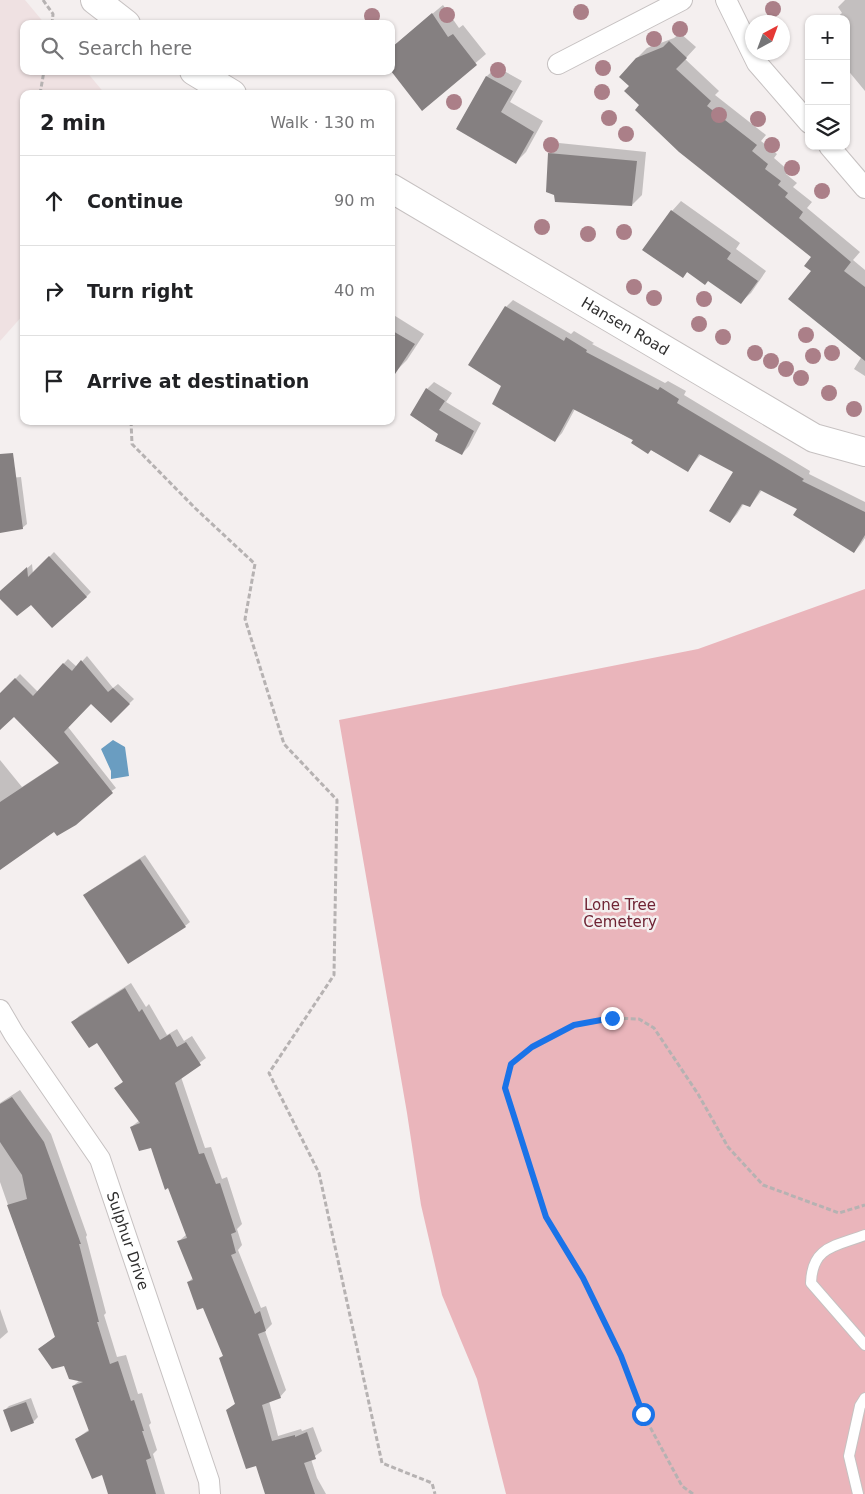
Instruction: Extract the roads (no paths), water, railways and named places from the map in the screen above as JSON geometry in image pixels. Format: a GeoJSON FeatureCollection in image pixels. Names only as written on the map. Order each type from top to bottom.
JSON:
{"type":"FeatureCollection","features":[{"type":"Feature","properties":{"kind":"street"},"geometry":{"type":"LineString","coordinates":[[95,0],[121,20]]}},
{"type":"Feature","properties":{"kind":"street"},"geometry":{"type":"LineString","coordinates":[[558,64],[682,0]]}},
{"type":"Feature","properties":{"kind":"street"},"geometry":{"type":"LineString","coordinates":[[726,0],[757,63],[805,118]]}},
{"type":"Feature","properties":{"kind":"street"},"geometry":{"type":"LineString","coordinates":[[201,75],[225,90]]}},
{"type":"Feature","properties":{"kind":"street"},"geometry":{"type":"LineString","coordinates":[[832,150],[865,188]]}},
{"type":"Feature","properties":{"kind":"street","name":"Hansen Road"},"geometry":{"type":"LineString","coordinates":[[395,190],[814,438],[865,452]]}},
{"type":"Feature","properties":{"kind":"street","name":"Sulphur Drive"},"geometry":{"type":"LineString","coordinates":[[0,1010],[7,1038],[100,1159],[209,1481],[210,1494]]}},
{"type":"Feature","properties":{"kind":"lane"},"geometry":{"type":"LineString","coordinates":[[865,1235],[824,1249],[812,1268],[811,1283],[865,1345]]}},
{"type":"Feature","properties":{"kind":"lane"},"geometry":{"type":"LineString","coordinates":[[858,1494],[849,1456],[860,1406],[865,1398]]}},
{"type":"Feature","properties":{"kind":"water"},"geometry":{"type":"Polygon","coordinates":[[[113,740],[125,747],[129,776],[111,779],[111,771],[101,749],[113,740]]]}},
{"type":"Feature","properties":{"kind":"park label","name":"Lone Tree Cemetery"},"geometry":{"type":"Point","coordinates":[620,914]}}]}
